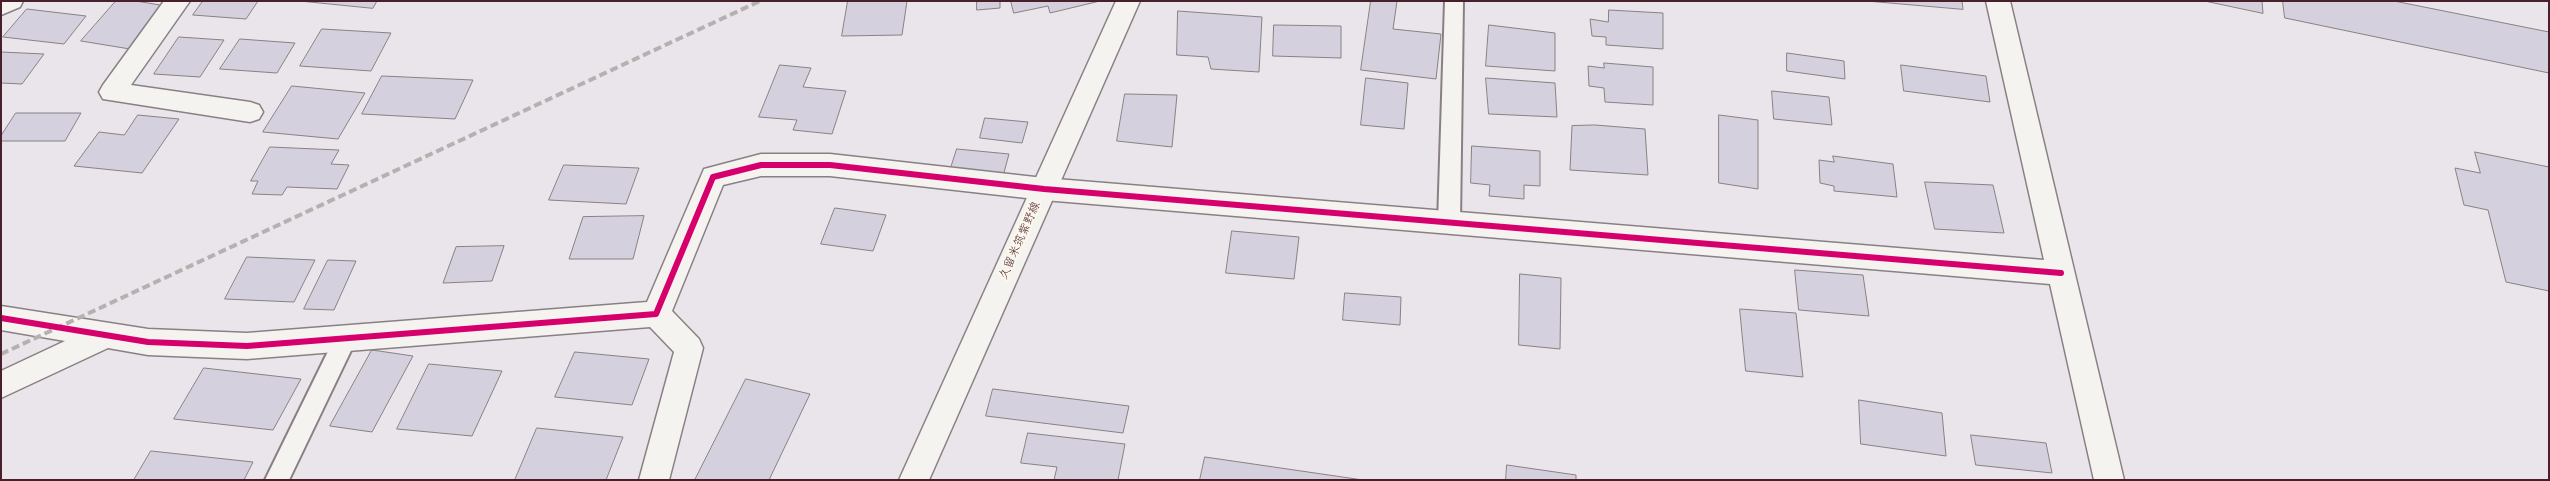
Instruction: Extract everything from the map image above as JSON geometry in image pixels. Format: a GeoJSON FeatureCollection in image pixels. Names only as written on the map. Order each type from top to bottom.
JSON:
{"type":"FeatureCollection","features":[{"type":"Feature","properties":{"kind":"street"},"geometry":{"type":"LineString","coordinates":[[1,6],[11,1]]}},
{"type":"Feature","properties":{"kind":"street"},"geometry":{"type":"LineString","coordinates":[[178,1],[112,92],[250,112]]}},
{"type":"Feature","properties":{"kind":"street","name":"久留米筑紫野線"},"geometry":{"type":"LineString","coordinates":[[914,480],[1128,1]]}},
{"type":"Feature","properties":{"kind":"street"},"geometry":{"type":"LineString","coordinates":[[1998,1],[2109,480]]}},
{"type":"Feature","properties":{"kind":"street"},"geometry":{"type":"LineString","coordinates":[[656,314],[713,178],[761,164],[830,165],[1044,189],[2061,273]]}},
{"type":"Feature","properties":{"kind":"street"},"geometry":{"type":"LineString","coordinates":[[1,318],[148,342],[248,346],[656,314]]}},
{"type":"Feature","properties":{"kind":"street"},"geometry":{"type":"LineString","coordinates":[[654,480],[689,348],[656,314]]}},
{"type":"Feature","properties":{"kind":"street"},"geometry":{"type":"LineString","coordinates":[[1,385],[106,335]]}},
{"type":"Feature","properties":{"kind":"lane"},"geometry":{"type":"LineString","coordinates":[[1449,223],[1454,1]]}},
{"type":"Feature","properties":{"kind":"lane"},"geometry":{"type":"LineString","coordinates":[[277,480],[346,338]]}},
{"type":"Feature","properties":{"kind":"building"},"geometry":{"type":"Polygon","coordinates":[[[116,1],[136,1],[172,7],[136,50],[81,41],[116,1]]]}},
{"type":"Feature","properties":{"kind":"building"},"geometry":{"type":"Polygon","coordinates":[[[203,1],[258,1],[246,19],[193,15],[203,1]]]}},
{"type":"Feature","properties":{"kind":"building"},"geometry":{"type":"Polygon","coordinates":[[[300,1],[377,1],[373,8],[300,1]]]}},
{"type":"Feature","properties":{"kind":"building"},"geometry":{"type":"Polygon","coordinates":[[[848,1],[907,1],[902,35],[842,36],[848,1]]]}},
{"type":"Feature","properties":{"kind":"building"},"geometry":{"type":"Polygon","coordinates":[[[977,1],[1000,1],[1000,8],[977,10],[977,1]]]}},
{"type":"Feature","properties":{"kind":"building"},"geometry":{"type":"Polygon","coordinates":[[[1011,1],[1100,1],[1050,13],[1048,6],[1014,13],[1011,1]]]}},
{"type":"Feature","properties":{"kind":"building"},"geometry":{"type":"Polygon","coordinates":[[[1371,1],[1397,1],[1393,29],[1441,34],[1436,79],[1361,70],[1371,1]]]}},
{"type":"Feature","properties":{"kind":"building"},"geometry":{"type":"Polygon","coordinates":[[[1867,1],[1962,1],[1963,9],[1867,1]]]}},
{"type":"Feature","properties":{"kind":"building"},"geometry":{"type":"Polygon","coordinates":[[[2205,1],[2262,1],[2263,13],[2205,1]]]}},
{"type":"Feature","properties":{"kind":"building"},"geometry":{"type":"Polygon","coordinates":[[[2283,1],[2394,1],[2549,32],[2549,73],[2285,18],[2283,1]]]}},
{"type":"Feature","properties":{"kind":"building"},"geometry":{"type":"Polygon","coordinates":[[[27,9],[86,16],[64,44],[3,37],[27,9]]]}},
{"type":"Feature","properties":{"kind":"building"},"geometry":{"type":"Polygon","coordinates":[[[1609,10],[1663,13],[1663,49],[1606,45],[1606,37],[1592,36],[1590,19],[1608,22],[1609,10]]]}},
{"type":"Feature","properties":{"kind":"building"},"geometry":{"type":"Polygon","coordinates":[[[1178,11],[1262,17],[1259,72],[1211,69],[1208,57],[1177,55],[1178,11]]]}},
{"type":"Feature","properties":{"kind":"building"},"geometry":{"type":"Polygon","coordinates":[[[1274,25],[1341,26],[1341,58],[1273,56],[1274,25]]]}},
{"type":"Feature","properties":{"kind":"building"},"geometry":{"type":"Polygon","coordinates":[[[1489,25],[1555,33],[1555,71],[1486,66],[1489,25]]]}},
{"type":"Feature","properties":{"kind":"building"},"geometry":{"type":"Polygon","coordinates":[[[322,29],[391,33],[371,71],[300,66],[322,29]]]}},
{"type":"Feature","properties":{"kind":"building"},"geometry":{"type":"Polygon","coordinates":[[[179,37],[224,40],[200,77],[154,74],[179,37]]]}},
{"type":"Feature","properties":{"kind":"building"},"geometry":{"type":"Polygon","coordinates":[[[240,39],[295,43],[277,73],[220,69],[240,39]]]}},
{"type":"Feature","properties":{"kind":"building"},"geometry":{"type":"Polygon","coordinates":[[[1,52],[44,54],[22,84],[1,83],[1,52]]]}},
{"type":"Feature","properties":{"kind":"building"},"geometry":{"type":"Polygon","coordinates":[[[1787,53],[1844,61],[1845,79],[1787,71],[1787,53]]]}},
{"type":"Feature","properties":{"kind":"building"},"geometry":{"type":"Polygon","coordinates":[[[1604,63],[1653,67],[1653,105],[1605,102],[1604,88],[1589,86],[1588,66],[1604,68],[1604,63]]]}},
{"type":"Feature","properties":{"kind":"building"},"geometry":{"type":"Polygon","coordinates":[[[780,65],[811,68],[803,87],[846,91],[832,134],[793,130],[797,120],[759,117],[780,65]]]}},
{"type":"Feature","properties":{"kind":"building"},"geometry":{"type":"Polygon","coordinates":[[[1901,65],[1986,76],[1990,102],[1904,91],[1901,65]]]}},
{"type":"Feature","properties":{"kind":"building"},"geometry":{"type":"Polygon","coordinates":[[[382,76],[473,80],[455,119],[362,114],[382,76]]]}},
{"type":"Feature","properties":{"kind":"building"},"geometry":{"type":"Polygon","coordinates":[[[1366,78],[1408,83],[1404,129],[1361,125],[1366,78]]]}},
{"type":"Feature","properties":{"kind":"building"},"geometry":{"type":"Polygon","coordinates":[[[1486,78],[1555,83],[1557,117],[1489,114],[1486,78]]]}},
{"type":"Feature","properties":{"kind":"building"},"geometry":{"type":"Polygon","coordinates":[[[292,86],[365,93],[338,139],[263,132],[292,86]]]}},
{"type":"Feature","properties":{"kind":"building"},"geometry":{"type":"Polygon","coordinates":[[[1772,91],[1829,97],[1832,125],[1774,119],[1772,91]]]}},
{"type":"Feature","properties":{"kind":"building"},"geometry":{"type":"Polygon","coordinates":[[[1125,94],[1177,95],[1172,147],[1117,141],[1125,94]]]}},
{"type":"Feature","properties":{"kind":"building"},"geometry":{"type":"Polygon","coordinates":[[[16,113],[81,113],[65,141],[1,141],[1,136],[16,113]]]}},
{"type":"Feature","properties":{"kind":"building"},"geometry":{"type":"Polygon","coordinates":[[[138,115],[179,119],[142,173],[74,166],[99,132],[124,135],[138,115]]]}},
{"type":"Feature","properties":{"kind":"building"},"geometry":{"type":"Polygon","coordinates":[[[1719,115],[1758,120],[1758,189],[1719,183],[1719,115]]]}},
{"type":"Feature","properties":{"kind":"building"},"geometry":{"type":"Polygon","coordinates":[[[985,118],[1028,122],[1022,143],[980,138],[985,118]]]}},
{"type":"Feature","properties":{"kind":"building"},"geometry":{"type":"Polygon","coordinates":[[[1595,125],[1645,129],[1648,175],[1570,170],[1572,126],[1595,125]]]}},
{"type":"Feature","properties":{"kind":"building"},"geometry":{"type":"Polygon","coordinates":[[[1472,146],[1540,151],[1540,186],[1524,185],[1524,199],[1489,196],[1490,185],[1471,183],[1472,146]]]}},
{"type":"Feature","properties":{"kind":"building"},"geometry":{"type":"Polygon","coordinates":[[[270,147],[339,150],[331,164],[349,165],[337,189],[287,187],[282,195],[252,194],[258,181],[251,181],[270,147]]]}},
{"type":"Feature","properties":{"kind":"building"},"geometry":{"type":"Polygon","coordinates":[[[957,149],[1009,154],[1002,180],[949,174],[957,149]]]}},
{"type":"Feature","properties":{"kind":"building"},"geometry":{"type":"Polygon","coordinates":[[[2475,152],[2549,167],[2549,291],[2506,282],[2488,210],[2464,205],[2455,168],[2480,173],[2475,152]]]}},
{"type":"Feature","properties":{"kind":"building"},"geometry":{"type":"Polygon","coordinates":[[[1833,156],[1893,164],[1897,197],[1834,191],[1834,186],[1820,183],[1819,160],[1834,162],[1833,156]]]}},
{"type":"Feature","properties":{"kind":"building"},"geometry":{"type":"Polygon","coordinates":[[[564,165],[639,168],[626,204],[549,200],[564,165]]]}},
{"type":"Feature","properties":{"kind":"building"},"geometry":{"type":"Polygon","coordinates":[[[1925,182],[1993,185],[2004,233],[1935,229],[1925,182]]]}},
{"type":"Feature","properties":{"kind":"building"},"geometry":{"type":"Polygon","coordinates":[[[835,208],[886,215],[873,251],[821,244],[835,208]]]}},
{"type":"Feature","properties":{"kind":"building"},"geometry":{"type":"Polygon","coordinates":[[[644,216],[633,259],[569,259],[583,217],[644,216]]]}},
{"type":"Feature","properties":{"kind":"building"},"geometry":{"type":"Polygon","coordinates":[[[1232,231],[1299,237],[1294,279],[1226,273],[1232,231]]]}},
{"type":"Feature","properties":{"kind":"building"},"geometry":{"type":"Polygon","coordinates":[[[504,246],[492,281],[443,283],[456,247],[504,246]]]}},
{"type":"Feature","properties":{"kind":"building"},"geometry":{"type":"Polygon","coordinates":[[[247,257],[315,260],[294,302],[225,299],[247,257]]]}},
{"type":"Feature","properties":{"kind":"building"},"geometry":{"type":"Polygon","coordinates":[[[328,260],[356,261],[334,310],[304,309],[328,260]]]}},
{"type":"Feature","properties":{"kind":"building"},"geometry":{"type":"Polygon","coordinates":[[[1795,270],[1863,275],[1869,316],[1799,310],[1795,270]]]}},
{"type":"Feature","properties":{"kind":"building"},"geometry":{"type":"Polygon","coordinates":[[[1520,274],[1561,278],[1560,349],[1519,345],[1520,274]]]}},
{"type":"Feature","properties":{"kind":"building"},"geometry":{"type":"Polygon","coordinates":[[[1345,293],[1401,297],[1400,325],[1343,320],[1345,293]]]}},
{"type":"Feature","properties":{"kind":"building"},"geometry":{"type":"Polygon","coordinates":[[[1740,309],[1796,313],[1803,377],[1746,371],[1740,309]]]}},
{"type":"Feature","properties":{"kind":"building"},"geometry":{"type":"Polygon","coordinates":[[[372,350],[413,356],[372,432],[330,426],[372,350]]]}},
{"type":"Feature","properties":{"kind":"building"},"geometry":{"type":"Polygon","coordinates":[[[575,352],[649,359],[632,405],[555,397],[575,352]]]}},
{"type":"Feature","properties":{"kind":"building"},"geometry":{"type":"Polygon","coordinates":[[[429,364],[502,371],[472,436],[397,429],[429,364]]]}},
{"type":"Feature","properties":{"kind":"building"},"geometry":{"type":"Polygon","coordinates":[[[204,368],[301,379],[273,430],[174,419],[204,368]]]}},
{"type":"Feature","properties":{"kind":"building"},"geometry":{"type":"Polygon","coordinates":[[[746,379],[810,394],[769,480],[695,480],[746,379]]]}},
{"type":"Feature","properties":{"kind":"building"},"geometry":{"type":"Polygon","coordinates":[[[993,389],[1129,406],[1123,433],[986,416],[993,389]]]}},
{"type":"Feature","properties":{"kind":"building"},"geometry":{"type":"Polygon","coordinates":[[[1859,400],[1942,413],[1946,456],[1861,444],[1859,400]]]}},
{"type":"Feature","properties":{"kind":"building"},"geometry":{"type":"Polygon","coordinates":[[[537,428],[623,437],[606,480],[515,480],[537,428]]]}},
{"type":"Feature","properties":{"kind":"building"},"geometry":{"type":"Polygon","coordinates":[[[1028,433],[1125,444],[1118,480],[1054,480],[1057,467],[1021,463],[1028,433]]]}},
{"type":"Feature","properties":{"kind":"building"},"geometry":{"type":"Polygon","coordinates":[[[1971,435],[2046,443],[2052,473],[1976,465],[1971,435]]]}},
{"type":"Feature","properties":{"kind":"building"},"geometry":{"type":"Polygon","coordinates":[[[151,451],[253,462],[244,480],[134,480],[151,451]]]}},
{"type":"Feature","properties":{"kind":"building"},"geometry":{"type":"Polygon","coordinates":[[[1205,457],[1363,480],[1200,480],[1205,457]]]}},
{"type":"Feature","properties":{"kind":"building"},"geometry":{"type":"Polygon","coordinates":[[[1507,465],[1576,475],[1576,480],[1506,480],[1507,465]]]}},
{"type":"Feature","properties":{"kind":"railway"},"geometry":{"type":"LineString","coordinates":[[1,354],[760,1]]}},
{"type":"Feature","properties":{"kind":"cycle path"},"geometry":{"type":"LineString","coordinates":[[1,318],[148,342],[247,346],[656,314],[713,177],[761,165],[830,165],[1044,189],[2061,273]]}}]}
